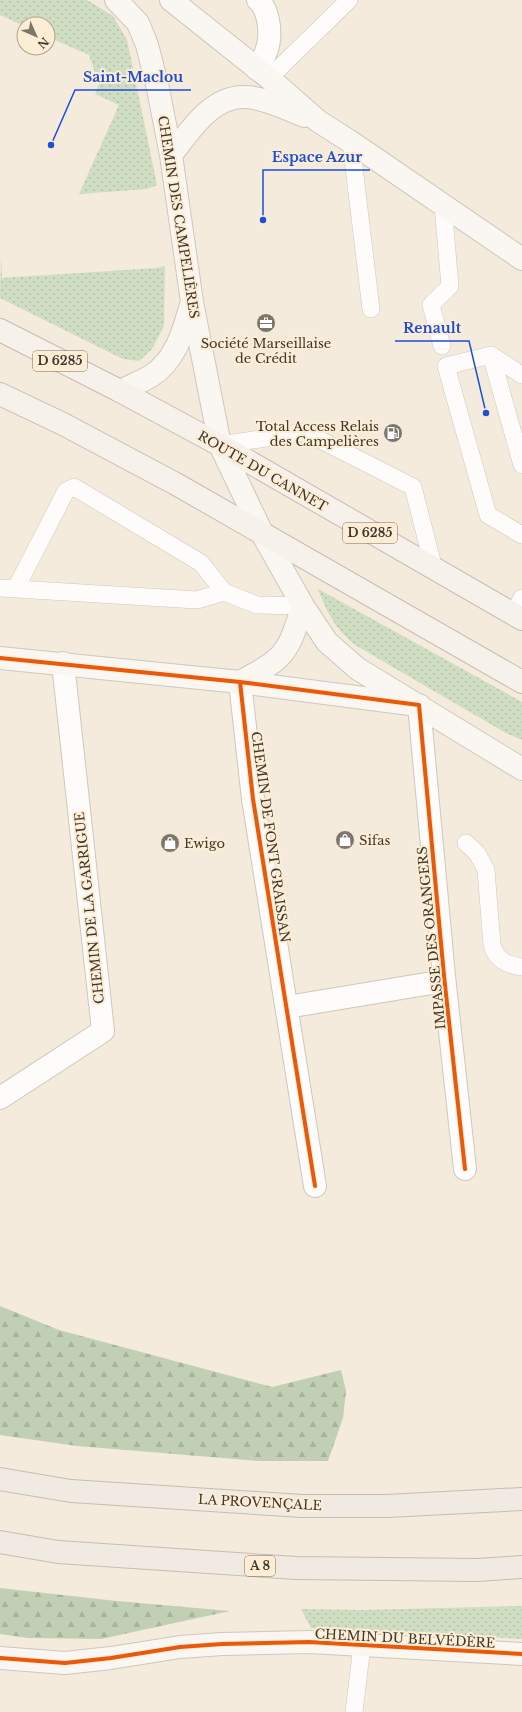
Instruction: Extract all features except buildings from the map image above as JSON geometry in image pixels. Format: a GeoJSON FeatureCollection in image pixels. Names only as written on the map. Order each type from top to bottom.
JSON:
{"type":"FeatureCollection","features":[{"type":"Feature","properties":{"kind":"highway","name":"LA PROVENÇALE"},"geometry":{"type":"LineString","coordinates":[[0,1479],[71,1491],[302,1506],[387,1506],[522,1499]]}},
{"type":"Feature","properties":{"kind":"highway","name":"A 8"},"geometry":{"type":"LineString","coordinates":[[0,1542],[58,1552],[296,1568],[478,1570],[522,1567]]}},
{"type":"Feature","properties":{"kind":"main road","name":"CHEMIN DES CAMPELIÈRES"},"geometry":{"type":"LineString","coordinates":[[116,0],[138,23],[147,45],[157,84],[171,155],[192,302],[220,445],[263,535],[303,606],[326,642],[358,669],[519,765]]}},
{"type":"Feature","properties":{"kind":"main road"},"geometry":{"type":"LineString","coordinates":[[171,0],[263,73],[318,121],[522,259]]}},
{"type":"Feature","properties":{"kind":"main road"},"geometry":{"type":"LineString","coordinates":[[171,155],[207,112],[225,100],[246,97],[275,104],[318,121]]}},
{"type":"Feature","properties":{"kind":"main road"},"geometry":{"type":"LineString","coordinates":[[120,391],[152,376],[168,361],[182,335],[192,302]]}},
{"type":"Feature","properties":{"kind":"main road","name":"ROUTE DU CANNET"},"geometry":{"type":"LineString","coordinates":[[0,330],[120,391],[220,445],[434,569],[519,610]]}},
{"type":"Feature","properties":{"kind":"main road"},"geometry":{"type":"LineString","coordinates":[[0,394],[63,424],[176,484],[522,682]]}},
{"type":"Feature","properties":{"kind":"main road"},"geometry":{"type":"LineString","coordinates":[[240,682],[271,664],[281,656],[289,642],[303,606]]}},
{"type":"Feature","properties":{"kind":"main road"},"geometry":{"type":"LineString","coordinates":[[0,658],[63,663],[240,682],[419,705]]}},
{"type":"Feature","properties":{"kind":"main road","name":"CHEMIN DU BELVÉDÈRE"},"geometry":{"type":"LineString","coordinates":[[0,1658],[65,1663],[222,1644],[309,1642],[522,1654]]}},
{"type":"Feature","properties":{"kind":"street"},"geometry":{"type":"LineString","coordinates":[[258,0],[263,4],[268,19],[269,33],[263,73]]}},
{"type":"Feature","properties":{"kind":"street","name":"CHEMIN DE LA GARRIGUE"},"geometry":{"type":"LineString","coordinates":[[0,1098],[102,1031],[63,663]]}},
{"type":"Feature","properties":{"kind":"street","name":"CHEMIN DE FONT GRAISSAN"},"geometry":{"type":"LineString","coordinates":[[240,682],[253,799],[315,1186]]}},
{"type":"Feature","properties":{"kind":"street","name":"IMPASSE DES ORANGERS"},"geometry":{"type":"LineString","coordinates":[[419,705],[444,981],[465,1169]]}},
{"type":"Feature","properties":{"kind":"street"},"geometry":{"type":"LineString","coordinates":[[287,1007],[444,981]]}},
{"type":"Feature","properties":{"kind":"lane"},"geometry":{"type":"LineString","coordinates":[[263,73],[349,0]]}},
{"type":"Feature","properties":{"kind":"lane"},"geometry":{"type":"LineString","coordinates":[[351,142],[371,309]]}},
{"type":"Feature","properties":{"kind":"lane"},"geometry":{"type":"LineString","coordinates":[[442,346],[431,305],[450,286],[443,205]]}},
{"type":"Feature","properties":{"kind":"lane"},"geometry":{"type":"LineString","coordinates":[[491,355],[522,465]]}},
{"type":"Feature","properties":{"kind":"lane"},"geometry":{"type":"LineString","coordinates":[[522,375],[491,355],[446,366],[488,515],[522,535]]}},
{"type":"Feature","properties":{"kind":"lane"},"geometry":{"type":"LineString","coordinates":[[220,445],[305,432],[413,486],[434,569]]}},
{"type":"Feature","properties":{"kind":"lane"},"geometry":{"type":"LineString","coordinates":[[224,592],[197,600],[8,588],[66,491],[74,487],[201,562],[224,592],[258,605],[303,606]]}},
{"type":"Feature","properties":{"kind":"lane"},"geometry":{"type":"LineString","coordinates":[[466,843],[477,853],[486,870],[492,945],[494,953],[510,966],[522,967]]}},
{"type":"Feature","properties":{"kind":"lane"},"geometry":{"type":"LineString","coordinates":[[354,1712],[362,1646]]}},
{"type":"Feature","properties":{"kind":"green space"},"geometry":{"type":"Polygon","coordinates":[[[0,0],[87,0],[113,16],[127,40],[157,185],[147,189],[79,194],[119,105],[95,94],[99,84],[89,55],[56,41],[56,16],[16,16],[16,22],[0,15],[0,0]]]}},
{"type":"Feature","properties":{"kind":"green space"},"geometry":{"type":"Polygon","coordinates":[[[1,256],[2,278],[156,268],[165,266],[164,326],[152,349],[139,361],[123,359],[0,298],[1,256]]]}},
{"type":"Feature","properties":{"kind":"green space"},"geometry":{"type":"Polygon","coordinates":[[[318,589],[522,702],[522,740],[506,733],[355,645],[332,620],[318,589]]]}},
{"type":"Feature","properties":{"kind":"green space"},"geometry":{"type":"Polygon","coordinates":[[[0,1306],[59,1330],[272,1387],[341,1370],[346,1391],[343,1418],[328,1461],[258,1461],[77,1446],[0,1435],[0,1306]]]}},
{"type":"Feature","properties":{"kind":"green space"},"geometry":{"type":"Polygon","coordinates":[[[0,1588],[117,1601],[230,1611],[101,1639],[28,1638],[0,1634],[0,1588]]]}},
{"type":"Feature","properties":{"kind":"green space"},"geometry":{"type":"Polygon","coordinates":[[[522,1606],[522,1639],[311,1628],[301,1609],[363,1610],[522,1606]]]}},
{"type":"Feature","properties":{"kind":"cycle path"},"geometry":{"type":"LineString","coordinates":[[0,658],[240,682],[419,705],[444,976],[465,1169]]}},
{"type":"Feature","properties":{"kind":"cycle path"},"geometry":{"type":"LineString","coordinates":[[240,682],[253,799],[315,1186]]}},
{"type":"Feature","properties":{"kind":"cycle path"},"geometry":{"type":"LineString","coordinates":[[0,1658],[65,1663],[111,1658],[180,1647],[222,1644],[309,1642],[522,1654]]}},
{"type":"Feature","properties":{"kind":"place","name":"Saint-Maclou"},"geometry":{"type":"Point","coordinates":[51,145]}},
{"type":"Feature","properties":{"kind":"place","name":"Espace Azur"},"geometry":{"type":"Point","coordinates":[263,220]}},
{"type":"Feature","properties":{"kind":"place","name":"Société Marseillaise de Crédit"},"geometry":{"type":"Point","coordinates":[266,323]}},
{"type":"Feature","properties":{"kind":"place","name":"Renault"},"geometry":{"type":"Point","coordinates":[486,413]}},
{"type":"Feature","properties":{"kind":"place","name":"Total Access Relais des Campelières"},"geometry":{"type":"Point","coordinates":[393,433]}},
{"type":"Feature","properties":{"kind":"place","name":"Sifas"},"geometry":{"type":"Point","coordinates":[345,840]}},
{"type":"Feature","properties":{"kind":"place","name":"Ewigo"},"geometry":{"type":"Point","coordinates":[170,843]}}]}
